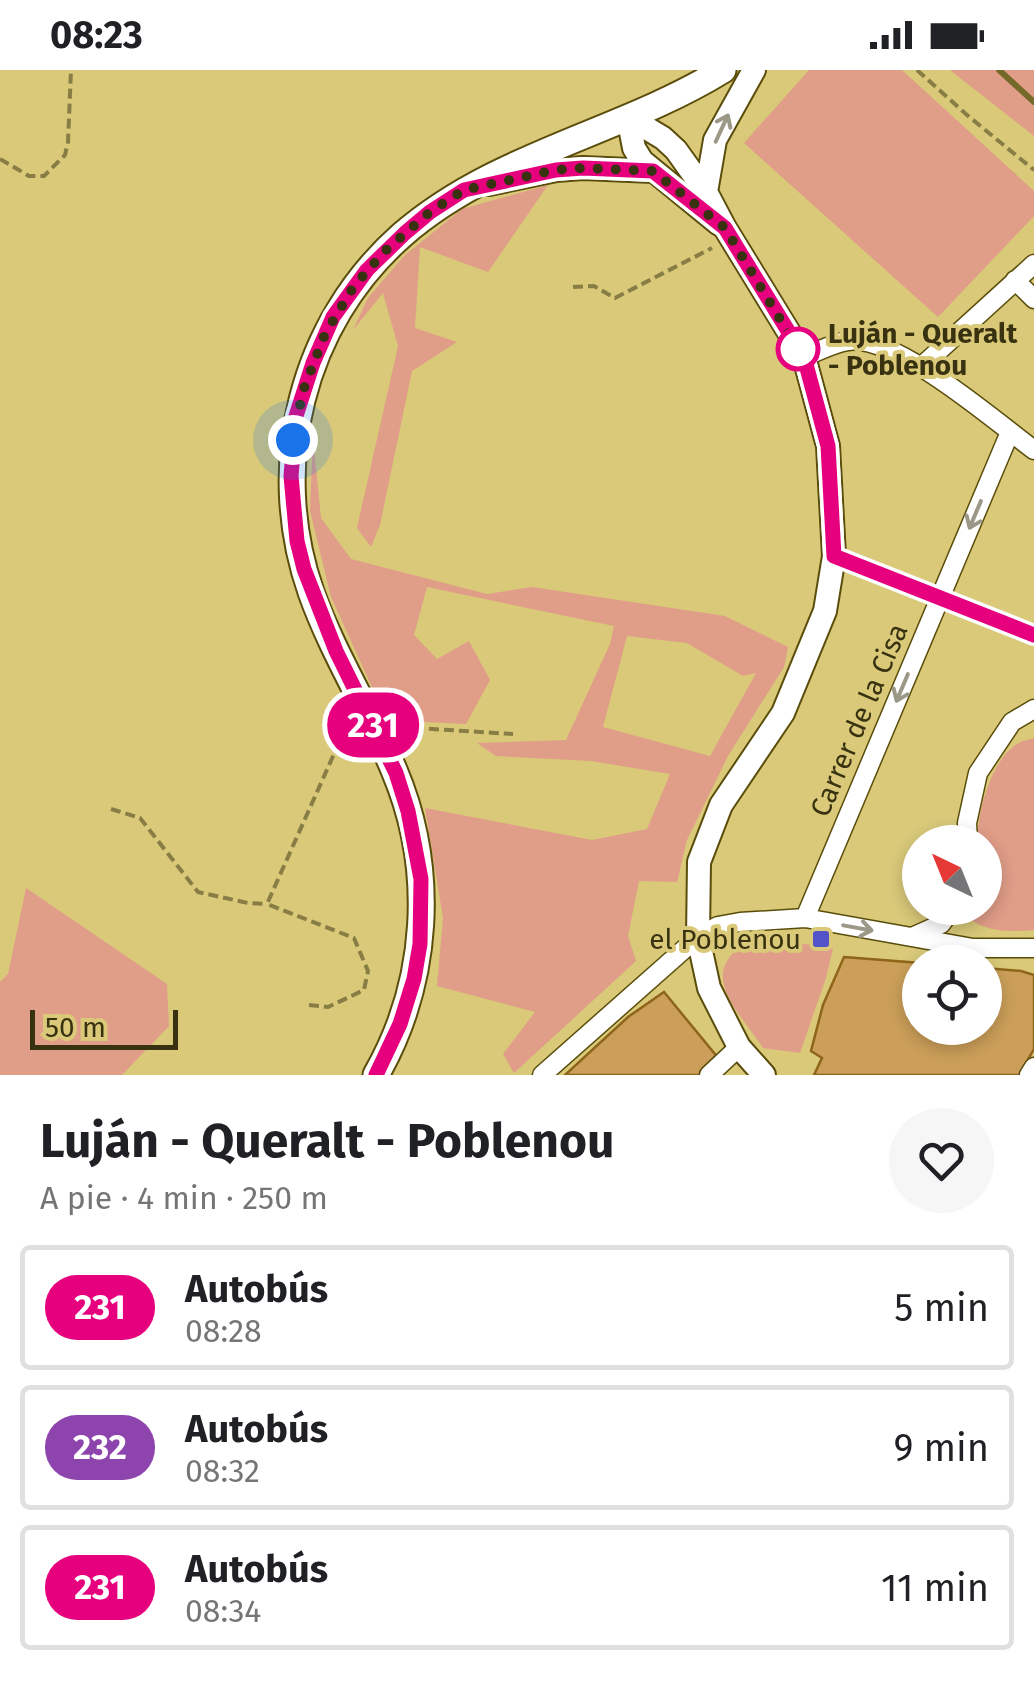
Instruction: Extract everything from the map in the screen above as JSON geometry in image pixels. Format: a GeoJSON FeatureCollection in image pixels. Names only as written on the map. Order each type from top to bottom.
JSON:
{"type":"FeatureCollection","features":[{"type":"Feature","properties":{"kind":"main road"},"geometry":{"type":"LineString","coordinates":[[376,1075],[408,1002],[420,944],[421,879],[396,773],[336,651],[297,541],[291,476],[296,416],[303,391],[325,334],[354,286],[385,251],[430,212],[464,190],[680,94],[723,70]]}},
{"type":"Feature","properties":{"kind":"street"},"geometry":{"type":"LineString","coordinates":[[706,192],[715,140],[754,70]]}},
{"type":"Feature","properties":{"kind":"street"},"geometry":{"type":"LineString","coordinates":[[628,117],[634,148],[642,161],[728,233]]}},
{"type":"Feature","properties":{"kind":"street"},"geometry":{"type":"LineString","coordinates":[[628,117],[676,150],[706,192],[804,357],[828,446],[834,556],[825,611],[783,713],[721,804],[700,862],[698,936],[709,988],[739,1046],[764,1075]]}},
{"type":"Feature","properties":{"kind":"street"},"geometry":{"type":"LineString","coordinates":[[464,190],[556,170],[653,171]]}},
{"type":"Feature","properties":{"kind":"street"},"geometry":{"type":"LineString","coordinates":[[922,366],[1034,264]]}},
{"type":"Feature","properties":{"kind":"street"},"geometry":{"type":"LineString","coordinates":[[1014,280],[1034,299]]}},
{"type":"Feature","properties":{"kind":"street"},"geometry":{"type":"LineString","coordinates":[[804,357],[850,340],[888,348],[922,366],[1034,450]]}},
{"type":"Feature","properties":{"kind":"street","name":"Carrer de la Cisa"},"geometry":{"type":"LineString","coordinates":[[805,918],[1010,432]]}},
{"type":"Feature","properties":{"kind":"street"},"geometry":{"type":"LineString","coordinates":[[834,556],[1034,635]]}},
{"type":"Feature","properties":{"kind":"street"},"geometry":{"type":"LineString","coordinates":[[967,825],[978,774],[1012,722],[1034,709]]}},
{"type":"Feature","properties":{"kind":"street"},"geometry":{"type":"LineString","coordinates":[[542,1075],[698,936],[718,926],[805,918],[973,948],[1034,948]]}},
{"type":"Feature","properties":{"kind":"street"},"geometry":{"type":"LineString","coordinates":[[912,938],[939,925]]}},
{"type":"Feature","properties":{"kind":"street"},"geometry":{"type":"LineString","coordinates":[[709,1075],[739,1046]]}},
{"type":"Feature","properties":{"kind":"street"},"geometry":{"type":"LineString","coordinates":[[1029,1075],[1034,1067]]}},
{"type":"Feature","properties":{"kind":"path"},"geometry":{"type":"LineString","coordinates":[[0,160],[29,176],[44,176],[65,156],[71,70]]}},
{"type":"Feature","properties":{"kind":"path"},"geometry":{"type":"LineString","coordinates":[[917,70],[1034,170]]}},
{"type":"Feature","properties":{"kind":"path"},"geometry":{"type":"LineString","coordinates":[[573,286],[594,286],[615,298],[728,233]]}},
{"type":"Feature","properties":{"kind":"path"},"geometry":{"type":"LineString","coordinates":[[267,904],[342,736],[369,715],[513,734]]}},
{"type":"Feature","properties":{"kind":"path"},"geometry":{"type":"LineString","coordinates":[[111,809],[140,818],[198,892],[267,904],[354,938],[368,971],[364,990],[328,1007],[309,1005]]}},
{"type":"Feature","properties":{"kind":"shaded area"},"geometry":{"type":"Polygon","coordinates":[[[809,70],[902,70],[1034,191],[1034,216],[938,317],[744,143],[809,70]]]}},
{"type":"Feature","properties":{"kind":"shaded area"},"geometry":{"type":"Polygon","coordinates":[[[950,70],[1034,70],[1034,136],[950,70]]]}},
{"type":"Feature","properties":{"kind":"shaded area"},"geometry":{"type":"Polygon","coordinates":[[[548,185],[488,272],[420,247],[415,328],[457,342],[412,371],[380,525],[371,547],[357,528],[398,346],[383,293],[353,330],[368,298],[404,256],[462,209],[548,185]]]}},
{"type":"Feature","properties":{"kind":"shaded area"},"geometry":{"type":"Polygon","coordinates":[[[313,438],[321,518],[351,559],[487,594],[532,587],[725,616],[788,647],[784,667],[728,756],[687,840],[677,882],[639,881],[628,936],[636,961],[514,1073],[503,1054],[535,1012],[437,986],[443,918],[425,808],[592,840],[647,829],[670,774],[591,761],[496,756],[477,743],[566,740],[610,644],[614,626],[427,587],[414,635],[437,659],[469,641],[490,680],[466,724],[387,720],[331,597],[310,511],[313,438]],[[627,636],[603,727],[710,756],[756,673],[743,676],[687,643],[627,636]]]}},
{"type":"Feature","properties":{"kind":"shaded area"},"geometry":{"type":"Polygon","coordinates":[[[1034,738],[1034,930],[1007,931],[982,925],[1002,925],[1002,825],[979,825],[994,773],[1009,750],[1034,738]]]}},
{"type":"Feature","properties":{"kind":"shaded area"},"geometry":{"type":"Polygon","coordinates":[[[26,888],[167,984],[169,1026],[122,1075],[0,1075],[0,982],[8,974],[26,888]]]}},
{"type":"Feature","properties":{"kind":"shaded area"},"geometry":{"type":"Polygon","coordinates":[[[757,937],[833,948],[800,1053],[763,1048],[725,989],[723,975],[727,962],[737,949],[757,937]]]}},
{"type":"Feature","properties":{"kind":"building"},"geometry":{"type":"Polygon","coordinates":[[[844,957],[902,962],[902,1045],[1002,1045],[1002,969],[1021,971],[1034,975],[1034,1049],[1019,1075],[814,1075],[822,1058],[811,1051],[823,1005],[844,957]]]}},
{"type":"Feature","properties":{"kind":"building"},"geometry":{"type":"Polygon","coordinates":[[[664,992],[719,1059],[702,1075],[565,1075],[628,1017],[664,992]]]}},
{"type":"Feature","properties":{"kind":"waterway"},"geometry":{"type":"LineString","coordinates":[[999,70],[1034,102]]}},
{"type":"Feature","properties":{"kind":"bus line","name":"231"},"geometry":{"type":"LineString","coordinates":[[376,1075],[400,1024],[414,979],[420,944],[421,879],[416,844],[396,773],[336,651],[304,569],[293,511],[293,440],[303,391],[333,317],[367,270],[430,212],[464,190],[556,170],[653,171],[725,228],[804,357],[828,446],[834,556],[1034,635]]}},
{"type":"Feature","properties":{"kind":"place","name":"Luján - Queralt - Poblenou"},"geometry":{"type":"Point","coordinates":[798,349]}},
{"type":"Feature","properties":{"kind":"place","name":"el Poblenou"},"geometry":{"type":"Point","coordinates":[821,939]}},
{"type":"Feature","properties":{"kind":"route"},"geometry":{"type":"LineString","coordinates":[[293,440],[303,391],[333,317],[385,251],[430,212],[464,190],[556,170],[653,171],[725,228],[798,349]]}}]}
